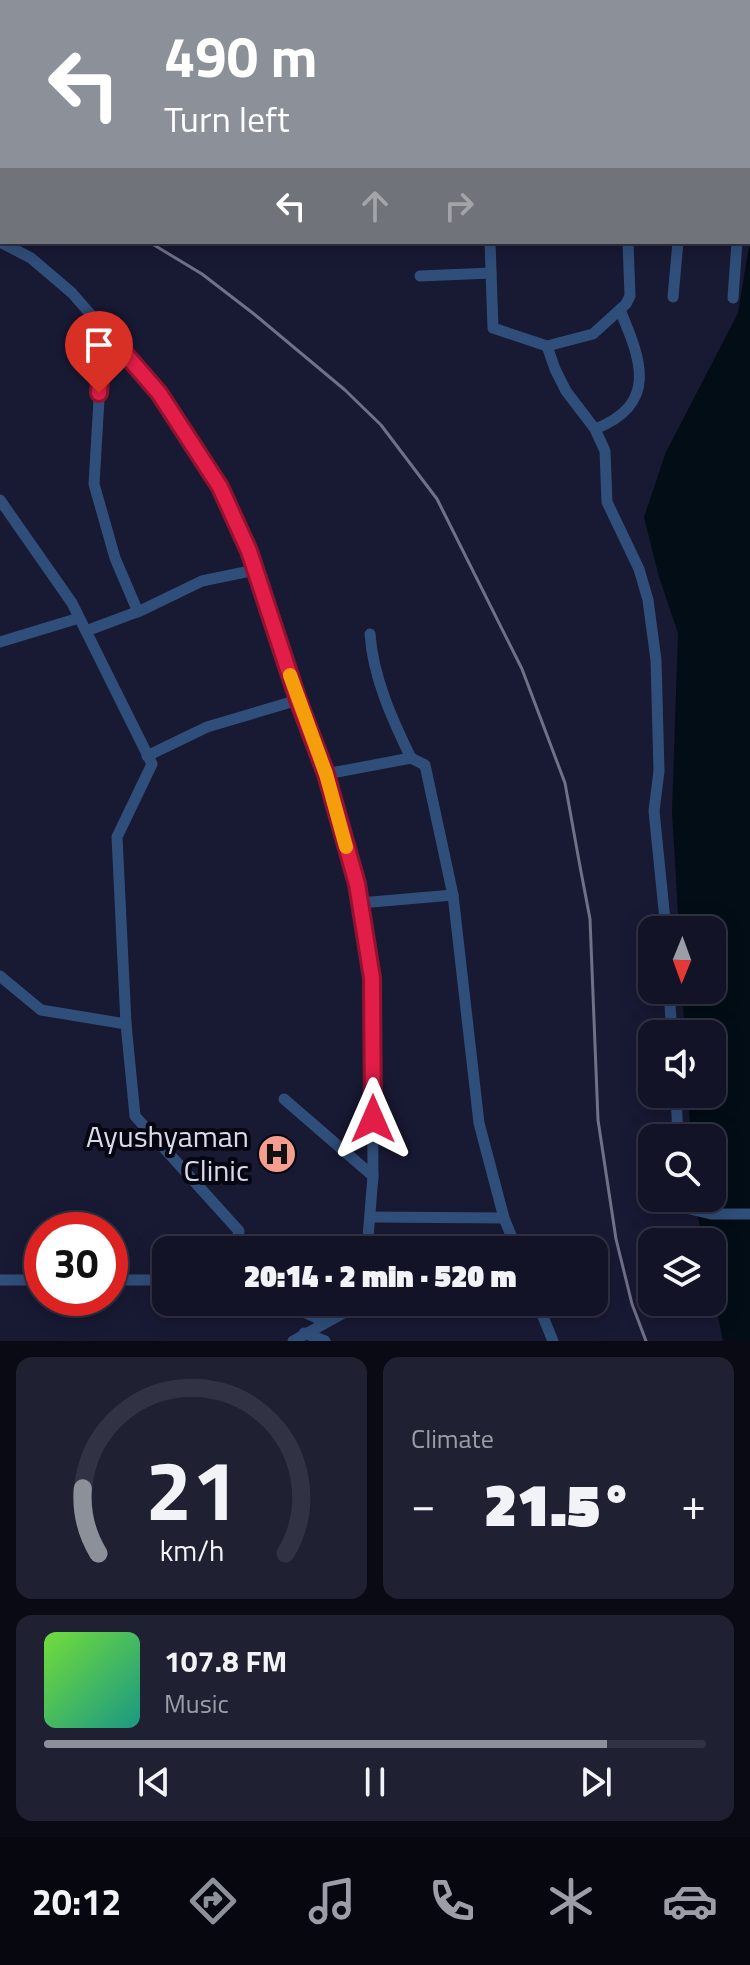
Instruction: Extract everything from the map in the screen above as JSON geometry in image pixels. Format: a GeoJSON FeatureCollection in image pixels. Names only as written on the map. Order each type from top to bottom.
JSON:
{"type":"FeatureCollection","features":[{"type":"Feature","properties":{"kind":"street"},"geometry":{"type":"LineString","coordinates":[[4,244],[31,258],[72,293],[159,393],[220,487],[255,570],[326,774],[360,903],[372,978],[373,1176],[368,1236]]}},
{"type":"Feature","properties":{"kind":"street"},"geometry":{"type":"LineString","coordinates":[[490,244],[493,328],[547,346],[593,334],[620,310],[630,296],[628,244]]}},
{"type":"Feature","properties":{"kind":"street"},"geometry":{"type":"LineString","coordinates":[[673,297],[678,244]]}},
{"type":"Feature","properties":{"kind":"street"},"geometry":{"type":"LineString","coordinates":[[733,298],[737,244]]}},
{"type":"Feature","properties":{"kind":"street"},"geometry":{"type":"LineString","coordinates":[[420,276],[491,273]]}},
{"type":"Feature","properties":{"kind":"street"},"geometry":{"type":"LineString","coordinates":[[595,429],[616,421],[630,406],[639,384],[640,363],[620,310]]}},
{"type":"Feature","properties":{"kind":"street"},"geometry":{"type":"LineString","coordinates":[[108,334],[101,366],[94,484],[115,558],[138,612]]}},
{"type":"Feature","properties":{"kind":"street"},"geometry":{"type":"LineString","coordinates":[[547,346],[566,391],[595,429],[605,451],[607,502],[639,569],[652,623],[659,771],[654,811],[665,916]]}},
{"type":"Feature","properties":{"kind":"street"},"geometry":{"type":"LineString","coordinates":[[0,501],[72,603],[152,764],[117,837],[126,1024],[135,1116],[239,1231],[238,1236]]}},
{"type":"Feature","properties":{"kind":"street"},"geometry":{"type":"LineString","coordinates":[[86,631],[138,612],[202,581],[255,570]]}},
{"type":"Feature","properties":{"kind":"street"},"geometry":{"type":"LineString","coordinates":[[0,642],[79,618]]}},
{"type":"Feature","properties":{"kind":"street"},"geometry":{"type":"LineString","coordinates":[[370,634],[371,657],[394,723],[411,758]]}},
{"type":"Feature","properties":{"kind":"street"},"geometry":{"type":"LineString","coordinates":[[147,756],[207,727],[298,700]]}},
{"type":"Feature","properties":{"kind":"street"},"geometry":{"type":"LineString","coordinates":[[326,774],[411,758],[425,765],[453,895],[479,1123],[511,1236]]}},
{"type":"Feature","properties":{"kind":"street"},"geometry":{"type":"LineString","coordinates":[[360,903],[453,895]]}},
{"type":"Feature","properties":{"kind":"street"},"geometry":{"type":"LineString","coordinates":[[0,976],[41,1010],[126,1024]]}},
{"type":"Feature","properties":{"kind":"street"},"geometry":{"type":"LineString","coordinates":[[284,1099],[373,1176]]}},
{"type":"Feature","properties":{"kind":"street"},"geometry":{"type":"LineString","coordinates":[[703,1212],[750,1214]]}},
{"type":"Feature","properties":{"kind":"street"},"geometry":{"type":"LineString","coordinates":[[370,1217],[504,1218]]}},
{"type":"Feature","properties":{"kind":"street"},"geometry":{"type":"LineString","coordinates":[[0,1280],[24,1280]]}},
{"type":"Feature","properties":{"kind":"street"},"geometry":{"type":"LineString","coordinates":[[128,1280],[152,1280]]}},
{"type":"Feature","properties":{"kind":"street"},"geometry":{"type":"LineString","coordinates":[[312,1316],[326,1322]]}},
{"type":"Feature","properties":{"kind":"street"},"geometry":{"type":"LineString","coordinates":[[293,1341],[338,1316]]}},
{"type":"Feature","properties":{"kind":"street"},"geometry":{"type":"LineString","coordinates":[[543,1316],[553,1341]]}},
{"type":"Feature","properties":{"kind":"street"},"geometry":{"type":"LineString","coordinates":[[304,1333],[325,1341]]}},
{"type":"Feature","properties":{"kind":"shaded area"},"geometry":{"type":"Polygon","coordinates":[[[750,244],[750,1341],[723,1341],[718,1316],[726,1316],[726,1228],[700,1228],[697,1212],[726,1212],[726,1124],[690,1124],[689,1108],[726,1108],[726,1020],[684,1020],[683,1004],[726,1004],[726,916],[678,916],[672,812],[678,633],[659,577],[644,517],[666,452],[738,313],[750,244]]]}},
{"type":"Feature","properties":{"kind":"railway"},"geometry":{"type":"LineString","coordinates":[[152,244],[202,274],[254,314],[345,390],[381,425],[437,499],[522,669],[565,783],[590,919],[598,1120],[616,1239],[632,1304],[646,1341]]}},
{"type":"Feature","properties":{"kind":"slow traffic"},"geometry":{"type":"LineString","coordinates":[[290,675],[326,774],[346,847]]}},
{"type":"Feature","properties":{"kind":"place","name":"Ayushyaman Clinic"},"geometry":{"type":"Point","coordinates":[277,1154]}},
{"type":"Feature","properties":{"kind":"route"},"geometry":{"type":"LineString","coordinates":[[99,393],[108,334],[159,393],[220,487],[249,551],[326,774],[357,884],[372,978],[373,1119]]}}]}
